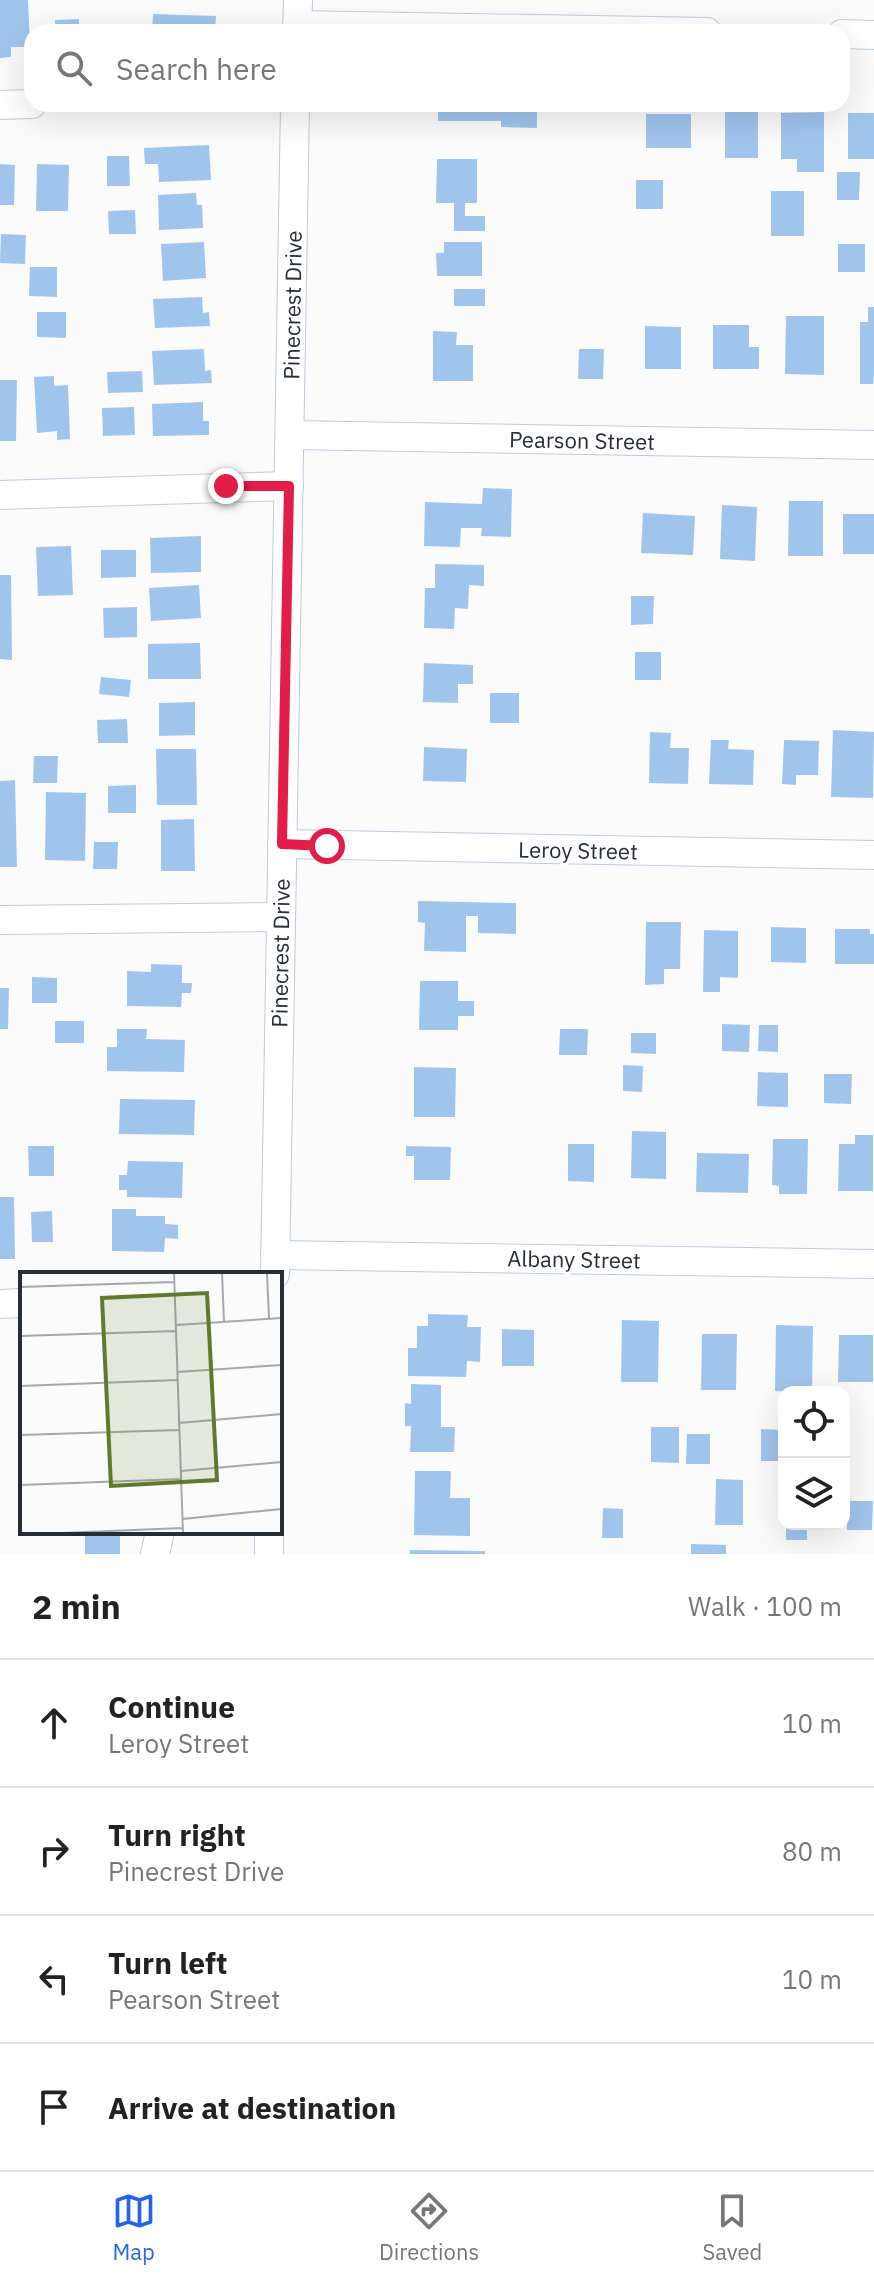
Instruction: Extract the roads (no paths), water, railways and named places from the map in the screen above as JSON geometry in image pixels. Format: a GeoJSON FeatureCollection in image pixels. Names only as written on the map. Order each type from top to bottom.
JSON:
{"type":"FeatureCollection","features":[{"type":"Feature","properties":{"kind":"street"},"geometry":{"type":"LineString","coordinates":[[298,19],[455,24]]}},
{"type":"Feature","properties":{"kind":"street"},"geometry":{"type":"LineString","coordinates":[[850,34],[874,35]]}},
{"type":"Feature","properties":{"kind":"street"},"geometry":{"type":"LineString","coordinates":[[0,105],[24,104]]}},
{"type":"Feature","properties":{"kind":"street","name":"Pinecrest Drive"},"geometry":{"type":"LineString","coordinates":[[275,1264],[295,112]]}},
{"type":"Feature","properties":{"kind":"street","name":"Pearson Street"},"geometry":{"type":"LineString","coordinates":[[290,435],[874,445]]}},
{"type":"Feature","properties":{"kind":"street"},"geometry":{"type":"LineString","coordinates":[[0,495],[289,486]]}},
{"type":"Feature","properties":{"kind":"street","name":"Leroy Street"},"geometry":{"type":"LineString","coordinates":[[282,844],[874,855]]}},
{"type":"Feature","properties":{"kind":"street"},"geometry":{"type":"LineString","coordinates":[[0,920],[281,917]]}},
{"type":"Feature","properties":{"kind":"street","name":"Albany Street"},"geometry":{"type":"LineString","coordinates":[[275,1264],[874,1264]]}},
{"type":"Feature","properties":{"kind":"street"},"geometry":{"type":"LineString","coordinates":[[0,1304],[20,1303]]}},
{"type":"Feature","properties":{"kind":"street"},"geometry":{"type":"LineString","coordinates":[[155,1554],[160,1534]]}}]}
